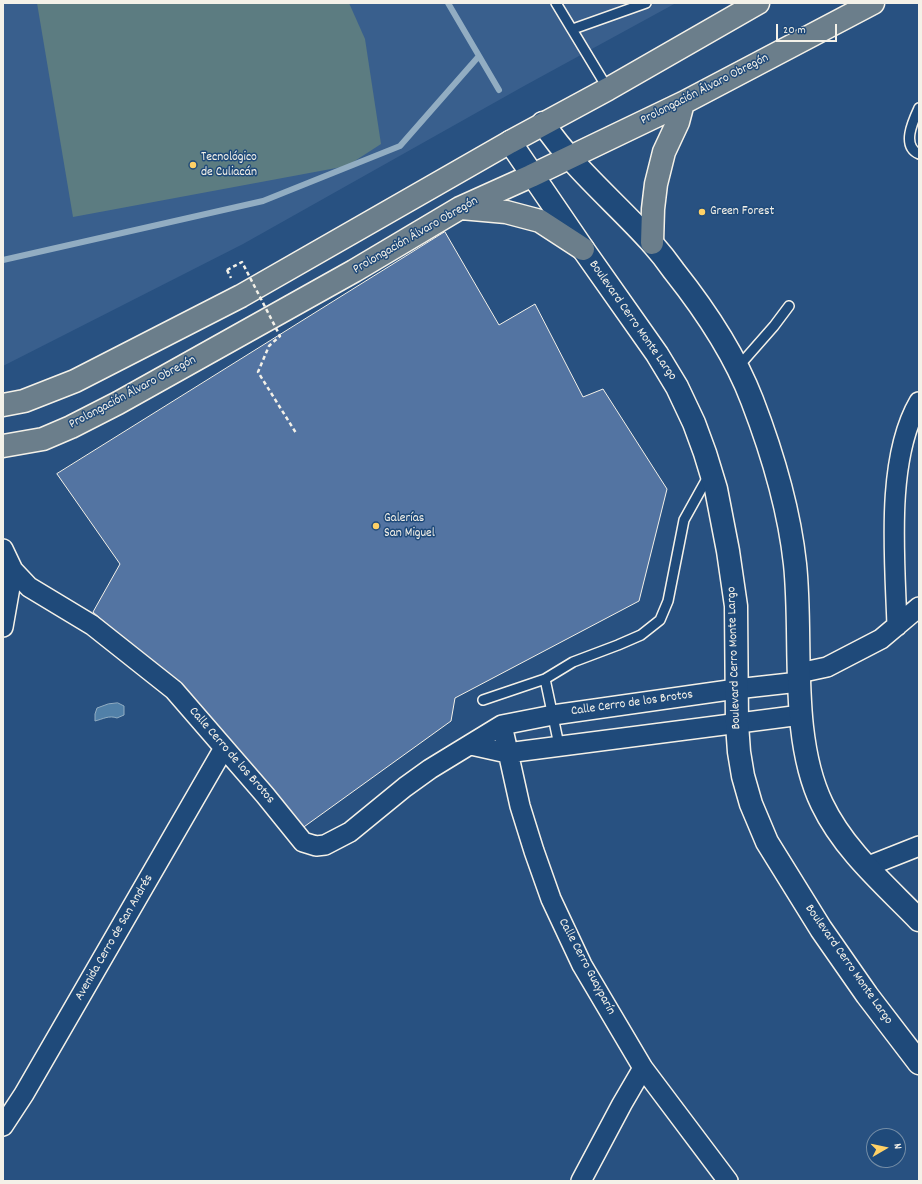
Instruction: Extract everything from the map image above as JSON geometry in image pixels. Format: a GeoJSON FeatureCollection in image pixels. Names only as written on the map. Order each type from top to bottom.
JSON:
{"type":"FeatureCollection","features":[{"type":"Feature","properties":{"kind":"main road"},"geometry":{"type":"LineString","coordinates":[[3,405],[24,401],[75,381],[241,296],[510,142],[608,89],[758,3]]}},
{"type":"Feature","properties":{"kind":"main road","name":"Prolongación Álvaro Obregón"},"geometry":{"type":"LineString","coordinates":[[3,446],[43,439],[71,427],[118,403],[354,271],[460,208],[531,176],[683,103],[873,3]]}},
{"type":"Feature","properties":{"kind":"main road"},"geometry":{"type":"LineString","coordinates":[[652,243],[653,209],[656,184],[664,152],[678,122],[683,103]]}},
{"type":"Feature","properties":{"kind":"main road"},"geometry":{"type":"LineString","coordinates":[[460,208],[506,212],[540,221],[582,249]]}},
{"type":"Feature","properties":{"kind":"street"},"geometry":{"type":"LineString","coordinates":[[543,124],[569,157],[652,243],[718,332],[752,399],[779,482],[788,523],[795,571],[801,715],[808,764],[814,785],[821,803],[834,826],[866,866],[919,920]]}},
{"type":"Feature","properties":{"kind":"street","name":"Boulevard Cerro Monte Largo"},"geometry":{"type":"LineString","coordinates":[[510,142],[531,176],[657,354],[677,387],[703,445],[716,489],[728,551],[736,606],[737,724],[743,776],[751,804],[767,842],[826,936],[867,995],[919,1063]]}},
{"type":"Feature","properties":{"kind":"street"},"geometry":{"type":"LineString","coordinates":[[897,626],[894,525],[898,472],[905,436],[913,412],[919,402]]}},
{"type":"Feature","properties":{"kind":"street","name":"Calle Cerro de los Brotos"},"geometry":{"type":"LineString","coordinates":[[3,549],[13,570],[29,587],[92,625],[174,690],[265,795],[303,842],[316,846],[325,845],[350,832],[405,787],[430,769],[502,725],[553,715],[736,689],[799,678],[881,639],[919,607]]}},
{"type":"Feature","properties":{"kind":"street"},"geometry":{"type":"LineString","coordinates":[[3,627],[13,570]]}},
{"type":"Feature","properties":{"kind":"street"},"geometry":{"type":"LineString","coordinates":[[471,745],[507,752],[801,715]]}},
{"type":"Feature","properties":{"kind":"street","name":"Calle Cerro Guayparín"},"geometry":{"type":"LineString","coordinates":[[502,725],[507,752],[529,836],[551,899],[582,964],[643,1068],[728,1181]]}},
{"type":"Feature","properties":{"kind":"street","name":"Avenida Cerro de San Andrés"},"geometry":{"type":"LineString","coordinates":[[3,1126],[24,1094],[224,748]]}},
{"type":"Feature","properties":{"kind":"street"},"geometry":{"type":"LineString","coordinates":[[866,866],[919,846]]}},
{"type":"Feature","properties":{"kind":"street"},"geometry":{"type":"LineString","coordinates":[[581,1181],[643,1068]]}},
{"type":"Feature","properties":{"kind":"lane"},"geometry":{"type":"LineString","coordinates":[[556,3],[608,89]]}},
{"type":"Feature","properties":{"kind":"lane"},"geometry":{"type":"LineString","coordinates":[[573,29],[646,3]]}},
{"type":"Feature","properties":{"kind":"lane"},"geometry":{"type":"LineString","coordinates":[[919,108],[909,137],[910,145],[913,150],[919,154]]}},
{"type":"Feature","properties":{"kind":"lane"},"geometry":{"type":"LineString","coordinates":[[737,368],[774,326],[789,306]]}},
{"type":"Feature","properties":{"kind":"lane"},"geometry":{"type":"LineString","coordinates":[[483,700],[545,678],[573,662],[641,635],[660,620],[668,601],[684,520],[711,472]]}},
{"type":"Feature","properties":{"kind":"lane"},"geometry":{"type":"LineString","coordinates":[[545,678],[559,745]]}},
{"type":"Feature","properties":{"kind":"path"},"geometry":{"type":"LineString","coordinates":[[226,270],[242,262],[280,336],[268,346],[258,372],[296,433]]}},
{"type":"Feature","properties":{"kind":"shaded area","name":"Tecnológico de Culiacán"},"geometry":{"type":"Polygon","coordinates":[[[3,3],[676,3],[524,86],[243,244],[3,366],[3,3]]]}},
{"type":"Feature","properties":{"kind":"shaded area"},"geometry":{"type":"Polygon","coordinates":[[[118,703],[124,706],[124,715],[117,718],[109,717],[95,721],[97,708],[108,704],[118,703]]]}},
{"type":"Feature","properties":{"kind":"green space"},"geometry":{"type":"Polygon","coordinates":[[[37,3],[349,3],[365,39],[381,144],[347,166],[73,217],[37,3]]]}},
{"type":"Feature","properties":{"kind":"building","name":"Galerías San Miguel"},"geometry":{"type":"Polygon","coordinates":[[[445,232],[499,325],[535,304],[583,397],[603,389],[667,489],[639,601],[455,698],[451,721],[301,829],[171,681],[93,612],[120,564],[57,474],[445,232]]]}},
{"type":"Feature","properties":{"kind":"waterway"},"geometry":{"type":"LineString","coordinates":[[448,3],[499,90]]}},
{"type":"Feature","properties":{"kind":"waterway"},"geometry":{"type":"LineString","coordinates":[[3,260],[263,201],[400,146],[479,56]]}},
{"type":"Feature","properties":{"kind":"place","name":"Tecnológico de Culiacán"},"geometry":{"type":"Point","coordinates":[193,165]}},
{"type":"Feature","properties":{"kind":"place","name":"Green Forest"},"geometry":{"type":"Point","coordinates":[702,212]}},
{"type":"Feature","properties":{"kind":"place","name":"Galerías San Miguel"},"geometry":{"type":"Point","coordinates":[376,526]}}]}
